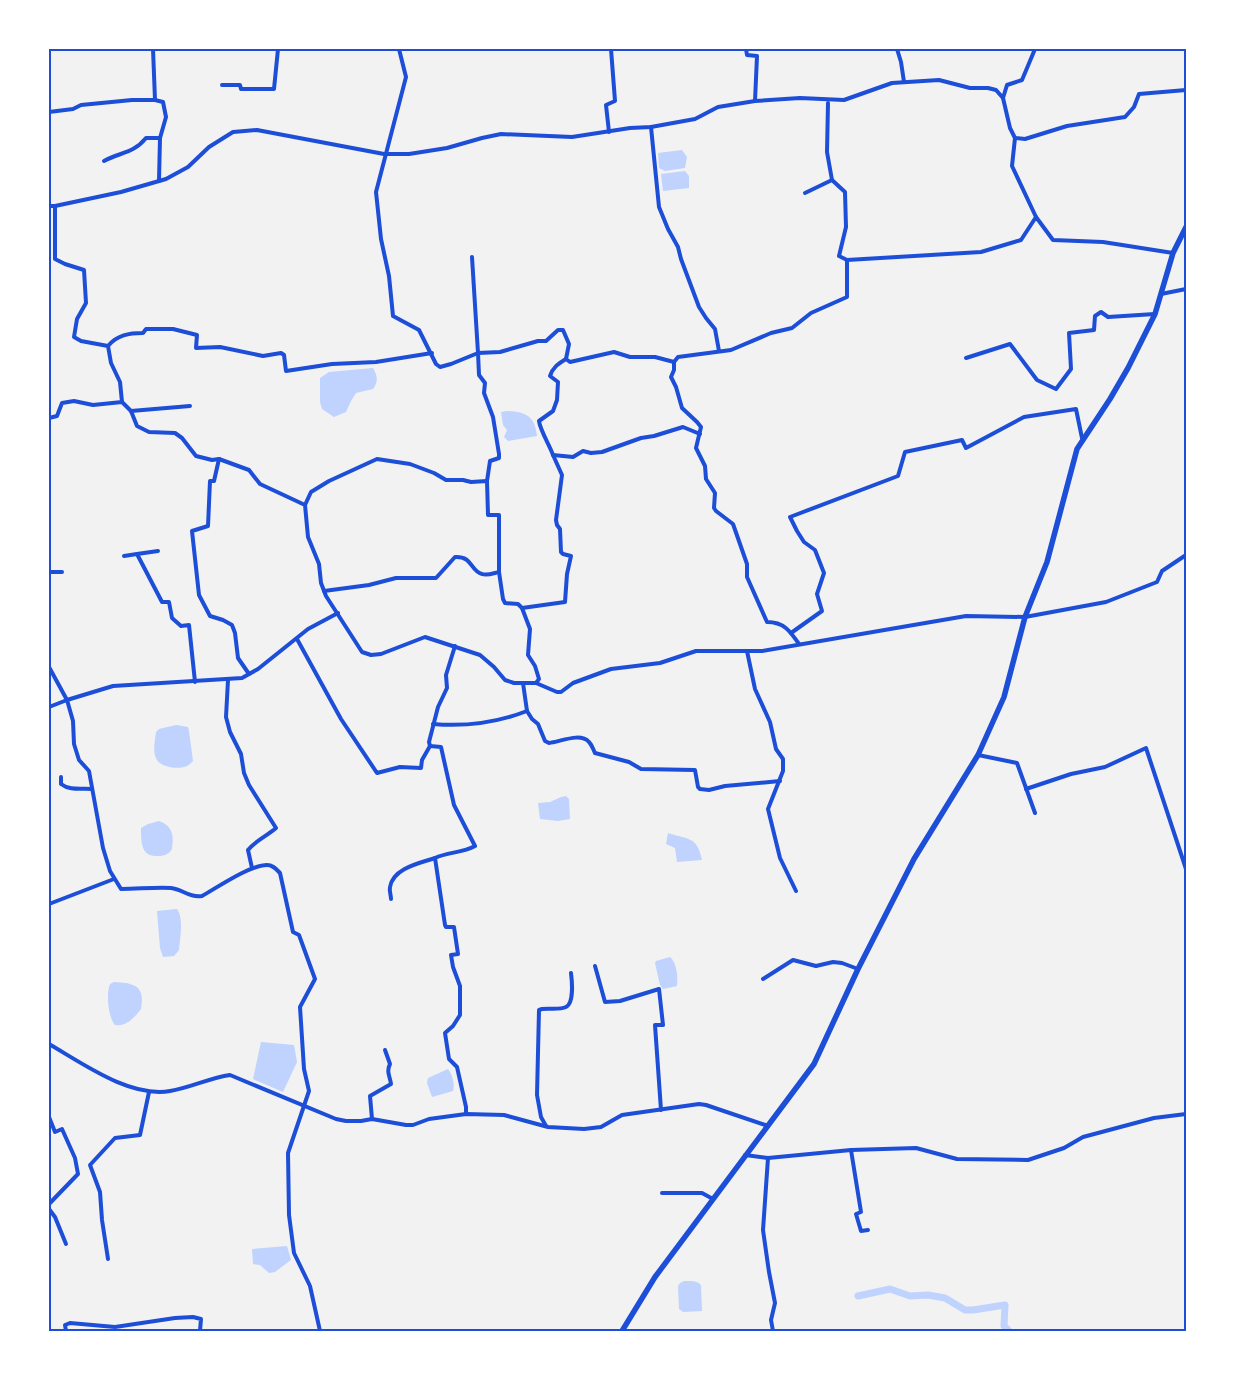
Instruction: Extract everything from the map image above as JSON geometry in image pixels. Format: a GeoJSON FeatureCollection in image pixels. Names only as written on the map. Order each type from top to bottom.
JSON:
{"type":"FeatureCollection","features":[{"type":"Feature","properties":{"kind":"main road"},"geometry":{"type":"LineString","coordinates":[[622,1331],[655,1277],[814,1064],[858,969],[914,859],[978,755],[1004,697],[1025,617],[1047,562],[1076,449],[1082,438],[1095,423],[1128,368],[1155,314],[1173,253],[1186,227]]}},
{"type":"Feature","properties":{"kind":"street"},"geometry":{"type":"LineString","coordinates":[[153,49],[155,100]]}},
{"type":"Feature","properties":{"kind":"street"},"geometry":{"type":"LineString","coordinates":[[222,85],[240,85],[241,89],[274,89],[278,49]]}},
{"type":"Feature","properties":{"kind":"street"},"geometry":{"type":"LineString","coordinates":[[399,49],[406,77],[384,154],[376,192],[393,316],[419,330],[436,364],[440,367],[478,352],[500,352],[538,341],[546,341],[558,330],[563,330],[569,344],[566,359],[555,366],[550,376],[558,382],[557,400],[553,411],[539,421],[562,475],[556,525],[560,529],[561,552],[571,556],[567,574],[565,602],[522,608]]}},
{"type":"Feature","properties":{"kind":"street"},"geometry":{"type":"LineString","coordinates":[[609,132],[606,105],[615,101],[611,49]]}},
{"type":"Feature","properties":{"kind":"street"},"geometry":{"type":"LineString","coordinates":[[746,49],[747,55],[757,56],[755,101]]}},
{"type":"Feature","properties":{"kind":"street"},"geometry":{"type":"LineString","coordinates":[[897,49],[904,82]]}},
{"type":"Feature","properties":{"kind":"street"},"geometry":{"type":"LineString","coordinates":[[1003,98],[1007,85],[1022,80],[1035,49]]}},
{"type":"Feature","properties":{"kind":"street"},"geometry":{"type":"LineString","coordinates":[[49,206],[121,192],[166,179],[188,167],[209,147],[232,132],[257,130],[384,154],[410,154],[447,148],[501,134],[572,137],[651,127],[695,119],[718,107],[755,101],[800,98],[844,100],[892,83],[939,80],[970,88],[996,90],[1003,98],[1010,128],[1015,138],[1012,166],[1036,217],[1053,240],[1103,242],[1173,253]]}},
{"type":"Feature","properties":{"kind":"street"},"geometry":{"type":"LineString","coordinates":[[1015,138],[1025,138],[1067,126],[1125,117],[1134,107],[1139,94],[1186,90]]}},
{"type":"Feature","properties":{"kind":"street"},"geometry":{"type":"LineString","coordinates":[[49,112],[81,105],[132,100],[163,102],[166,117],[160,138],[160,181]]}},
{"type":"Feature","properties":{"kind":"street"},"geometry":{"type":"LineString","coordinates":[[828,103],[827,152],[832,180],[845,192],[846,228],[839,256],[847,260],[981,252],[1021,240],[1036,217]]}},
{"type":"Feature","properties":{"kind":"street"},"geometry":{"type":"LineString","coordinates":[[651,127],[659,207],[678,247],[699,307],[715,329],[719,351]]}},
{"type":"Feature","properties":{"kind":"street"},"geometry":{"type":"LineString","coordinates":[[104,161],[115,155],[131,151],[146,138],[160,138]]}},
{"type":"Feature","properties":{"kind":"street"},"geometry":{"type":"LineString","coordinates":[[804,193],[832,180]]}},
{"type":"Feature","properties":{"kind":"street"},"geometry":{"type":"LineString","coordinates":[[55,206],[55,259],[84,270],[86,303],[77,319],[74,337],[81,341],[108,346]]}},
{"type":"Feature","properties":{"kind":"street"},"geometry":{"type":"LineString","coordinates":[[472,257],[479,374],[485,383],[484,392],[493,417],[499,454],[499,458],[490,461],[487,481],[488,515],[499,515],[501,591],[505,603],[518,604],[522,608],[530,628],[528,655],[535,666],[538,679],[536,683]]}},
{"type":"Feature","properties":{"kind":"street"},"geometry":{"type":"LineString","coordinates":[[799,644],[782,624],[767,622],[747,577],[747,564],[733,524],[714,508],[714,493],[706,479],[705,466],[696,448],[700,427],[698,422],[685,412],[679,403],[676,388],[671,377],[674,370],[674,362],[678,357],[731,350],[770,333],[792,328],[811,313],[847,297],[847,260]]}},
{"type":"Feature","properties":{"kind":"street"},"geometry":{"type":"LineString","coordinates":[[1161,294],[1186,289]]}},
{"type":"Feature","properties":{"kind":"street"},"geometry":{"type":"LineString","coordinates":[[966,358],[1010,344],[1037,380],[1056,389],[1071,369],[1070,333],[1094,330],[1096,316],[1101,312],[1108,317],[1155,314]]}},
{"type":"Feature","properties":{"kind":"street"},"geometry":{"type":"LineString","coordinates":[[306,505],[260,484],[249,470],[219,459],[212,460],[196,456],[176,433],[149,432],[137,426],[132,411],[122,402],[120,382],[111,363],[108,346],[114,338],[126,334],[143,333],[146,329],[173,329],[197,335],[196,348],[220,347],[264,356],[281,353],[284,355],[286,371],[332,364],[376,362],[432,353]]}},
{"type":"Feature","properties":{"kind":"street"},"geometry":{"type":"LineString","coordinates":[[566,359],[570,362],[614,352],[630,357],[655,357],[674,362]]}},
{"type":"Feature","properties":{"kind":"street"},"geometry":{"type":"LineString","coordinates":[[49,418],[57,416],[62,403],[74,400],[93,405],[122,402]]}},
{"type":"Feature","properties":{"kind":"street"},"geometry":{"type":"LineString","coordinates":[[132,411],[190,406]]}},
{"type":"Feature","properties":{"kind":"street"},"geometry":{"type":"LineString","coordinates":[[790,633],[822,612],[817,594],[824,573],[816,550],[804,542],[790,516],[898,476],[905,452],[962,440],[966,448],[1024,417],[1076,409],[1082,438]]}},
{"type":"Feature","properties":{"kind":"street"},"geometry":{"type":"LineString","coordinates":[[553,456],[573,457],[583,451],[591,453],[602,452],[641,438],[683,427],[700,434]]}},
{"type":"Feature","properties":{"kind":"street"},"geometry":{"type":"LineString","coordinates":[[219,459],[214,481],[210,481],[208,526],[192,531],[199,595],[210,616],[232,625],[236,634],[238,658],[249,674]]}},
{"type":"Feature","properties":{"kind":"street"},"geometry":{"type":"LineString","coordinates":[[487,481],[446,480],[434,473],[410,464],[376,459],[329,481],[311,492],[306,505],[308,537],[317,556],[321,583],[324,591],[362,652],[371,655],[381,654],[425,637],[480,655],[505,680],[514,683],[536,683],[556,692],[561,692],[573,683],[611,669],[660,663],[696,652],[762,651],[966,616],[1025,617],[1106,602],[1157,582],[1162,570],[1186,555]]}},
{"type":"Feature","properties":{"kind":"street"},"geometry":{"type":"LineString","coordinates":[[124,556],[158,551]]}},
{"type":"Feature","properties":{"kind":"street"},"geometry":{"type":"LineString","coordinates":[[137,554],[162,602],[169,602],[172,618],[181,626],[189,626],[194,682]]}},
{"type":"Feature","properties":{"kind":"street"},"geometry":{"type":"LineString","coordinates":[[324,591],[369,585],[396,578],[436,578],[455,557],[462,557],[468,560],[477,572],[483,575],[499,572]]}},
{"type":"Feature","properties":{"kind":"street"},"geometry":{"type":"LineString","coordinates":[[49,572],[62,572]]}},
{"type":"Feature","properties":{"kind":"street"},"geometry":{"type":"LineString","coordinates":[[49,707],[113,686],[242,678],[308,629],[338,613]]}},
{"type":"Feature","properties":{"kind":"street"},"geometry":{"type":"LineString","coordinates":[[297,639],[341,719],[377,773],[400,768],[421,768],[422,760],[430,746],[429,742],[438,707],[447,688],[446,676],[455,646]]}},
{"type":"Feature","properties":{"kind":"street"},"geometry":{"type":"LineString","coordinates":[[747,651],[755,690],[770,722],[776,749],[783,759],[784,771],[768,809],[780,858],[796,891]]}},
{"type":"Feature","properties":{"kind":"street"},"geometry":{"type":"LineString","coordinates":[[49,667],[67,700],[73,721],[74,744],[79,760],[90,771],[100,833],[114,879],[121,889],[173,888],[196,897],[202,896],[252,868],[273,866],[280,874],[293,932],[299,935],[315,979],[300,1007],[304,1069],[309,1091],[288,1153],[288,1215],[294,1253],[310,1286],[320,1331]]}},
{"type":"Feature","properties":{"kind":"street"},"geometry":{"type":"LineString","coordinates":[[228,680],[226,717],[230,732],[240,754],[249,785],[276,828],[254,842],[248,850],[252,868]]}},
{"type":"Feature","properties":{"kind":"street"},"geometry":{"type":"LineString","coordinates":[[523,683],[527,711],[538,724],[545,740],[549,743],[560,740],[585,739],[589,742],[595,753],[629,762],[641,769],[695,770],[700,789],[709,790],[763,781],[780,781]]}},
{"type":"Feature","properties":{"kind":"street"},"geometry":{"type":"LineString","coordinates":[[434,724],[464,726],[484,724],[506,719],[527,711]]}},
{"type":"Feature","properties":{"kind":"street"},"geometry":{"type":"LineString","coordinates":[[391,899],[390,887],[394,878],[401,871],[442,854],[468,850],[475,846],[454,805],[441,747],[430,746]]}},
{"type":"Feature","properties":{"kind":"street"},"geometry":{"type":"LineString","coordinates":[[1026,789],[1071,774],[1105,767],[1146,748],[1186,869]]}},
{"type":"Feature","properties":{"kind":"street"},"geometry":{"type":"LineString","coordinates":[[978,755],[1018,763],[1035,813]]}},
{"type":"Feature","properties":{"kind":"street"},"geometry":{"type":"LineString","coordinates":[[61,777],[61,784],[65,787],[71,789],[92,789]]}},
{"type":"Feature","properties":{"kind":"street"},"geometry":{"type":"LineString","coordinates":[[435,858],[444,925],[446,927],[454,927],[458,954],[451,955],[460,986],[460,1015],[453,1026],[445,1033],[449,1059],[457,1066],[466,1114]]}},
{"type":"Feature","properties":{"kind":"street"},"geometry":{"type":"LineString","coordinates":[[49,904],[114,879]]}},
{"type":"Feature","properties":{"kind":"street"},"geometry":{"type":"LineString","coordinates":[[763,979],[794,960],[816,966],[833,962],[842,963],[858,969]]}},
{"type":"Feature","properties":{"kind":"street"},"geometry":{"type":"LineString","coordinates":[[595,966],[605,1002],[620,1001],[659,989],[663,1025],[655,1025],[661,1110]]}},
{"type":"Feature","properties":{"kind":"street"},"geometry":{"type":"LineString","coordinates":[[548,1127],[544,1124],[541,1116],[537,1095],[539,1010],[568,1006],[571,1001],[573,986],[571,973]]}},
{"type":"Feature","properties":{"kind":"street"},"geometry":{"type":"LineString","coordinates":[[50,1046],[117,1082],[149,1092],[169,1092],[213,1078],[230,1076],[336,1119],[346,1121],[372,1119],[413,1125],[429,1119],[466,1114],[504,1115],[548,1127],[584,1129],[601,1126],[622,1116],[699,1104],[768,1126]]}},
{"type":"Feature","properties":{"kind":"street"},"geometry":{"type":"LineString","coordinates":[[372,1119],[370,1096],[391,1084],[388,1075],[390,1064],[385,1050]]}},
{"type":"Feature","properties":{"kind":"street"},"geometry":{"type":"LineString","coordinates":[[108,1259],[100,1192],[90,1165],[115,1138],[140,1135],[149,1092]]}},
{"type":"Feature","properties":{"kind":"street"},"geometry":{"type":"LineString","coordinates":[[745,1154],[768,1158],[850,1150],[916,1148],[957,1159],[1028,1160],[1064,1148],[1083,1138],[1154,1118],[1186,1114]]}},
{"type":"Feature","properties":{"kind":"street"},"geometry":{"type":"LineString","coordinates":[[49,1117],[55,1132],[62,1128],[75,1158],[78,1174],[49,1204]]}},
{"type":"Feature","properties":{"kind":"street"},"geometry":{"type":"LineString","coordinates":[[850,1150],[861,1212],[856,1214],[861,1231],[868,1230]]}},
{"type":"Feature","properties":{"kind":"street"},"geometry":{"type":"LineString","coordinates":[[768,1158],[763,1230],[768,1272],[775,1303],[772,1314],[773,1331]]}},
{"type":"Feature","properties":{"kind":"street"},"geometry":{"type":"LineString","coordinates":[[662,1193],[702,1192],[713,1199]]}},
{"type":"Feature","properties":{"kind":"street"},"geometry":{"type":"LineString","coordinates":[[49,1209],[55,1217],[66,1244]]}},
{"type":"Feature","properties":{"kind":"street"},"geometry":{"type":"LineString","coordinates":[[66,1331],[65,1325],[70,1323],[116,1326],[158,1319],[186,1317],[201,1319],[200,1331]]}},
{"type":"Feature","properties":{"kind":"water"},"geometry":{"type":"Polygon","coordinates":[[[682,150],[687,157],[685,168],[665,171],[659,168],[658,153],[682,150]]]}},
{"type":"Feature","properties":{"kind":"water"},"geometry":{"type":"Polygon","coordinates":[[[685,171],[689,176],[689,188],[663,191],[661,174],[685,171]]]}},
{"type":"Feature","properties":{"kind":"water"},"geometry":{"type":"Polygon","coordinates":[[[373,368],[377,379],[375,386],[373,389],[356,393],[346,412],[334,417],[322,409],[320,402],[320,378],[329,372],[373,368]]]}},
{"type":"Feature","properties":{"kind":"water"},"geometry":{"type":"Polygon","coordinates":[[[507,411],[528,416],[534,424],[537,436],[508,441],[504,437],[507,430],[503,425],[501,412],[507,411]]]}},
{"type":"Feature","properties":{"kind":"water"},"geometry":{"type":"Polygon","coordinates":[[[176,725],[188,727],[193,761],[187,766],[180,768],[166,766],[159,762],[155,757],[154,750],[156,732],[159,729],[176,725]]]}},
{"type":"Feature","properties":{"kind":"water"},"geometry":{"type":"Polygon","coordinates":[[[566,796],[569,799],[570,819],[558,821],[540,819],[538,803],[550,802],[566,796]]]}},
{"type":"Feature","properties":{"kind":"water"},"geometry":{"type":"Polygon","coordinates":[[[159,821],[164,823],[172,832],[172,849],[164,855],[152,856],[143,847],[141,828],[159,821]]]}},
{"type":"Feature","properties":{"kind":"water"},"geometry":{"type":"Polygon","coordinates":[[[668,833],[687,838],[695,843],[702,860],[677,862],[675,848],[666,844],[668,833]]]}},
{"type":"Feature","properties":{"kind":"water"},"geometry":{"type":"Polygon","coordinates":[[[177,909],[181,923],[179,950],[174,956],[163,957],[160,948],[157,911],[177,909]]]}},
{"type":"Feature","properties":{"kind":"water"},"geometry":{"type":"Polygon","coordinates":[[[670,957],[676,966],[677,986],[663,989],[660,985],[655,963],[670,957]]]}},
{"type":"Feature","properties":{"kind":"water"},"geometry":{"type":"Polygon","coordinates":[[[114,982],[128,983],[137,987],[142,1001],[141,1009],[136,1015],[130,1021],[119,1025],[115,1025],[108,1005],[110,984],[114,982]]]}},
{"type":"Feature","properties":{"kind":"water"},"geometry":{"type":"Polygon","coordinates":[[[261,1042],[294,1045],[297,1062],[283,1092],[253,1079],[261,1042]]]}},
{"type":"Feature","properties":{"kind":"water"},"geometry":{"type":"Polygon","coordinates":[[[448,1069],[453,1079],[453,1091],[432,1097],[427,1083],[428,1078],[448,1069]]]}},
{"type":"Feature","properties":{"kind":"water"},"geometry":{"type":"Polygon","coordinates":[[[287,1246],[291,1260],[275,1272],[269,1273],[260,1265],[253,1264],[252,1249],[287,1246]]]}},
{"type":"Feature","properties":{"kind":"water"},"geometry":{"type":"Polygon","coordinates":[[[684,1281],[691,1281],[701,1285],[702,1311],[683,1312],[679,1309],[678,1286],[684,1281]]]}},
{"type":"Feature","properties":{"kind":"waterway"},"geometry":{"type":"LineString","coordinates":[[858,1296],[890,1289],[910,1296],[928,1295],[945,1298],[965,1310],[1005,1305],[1004,1326],[1009,1331]]}}]}
